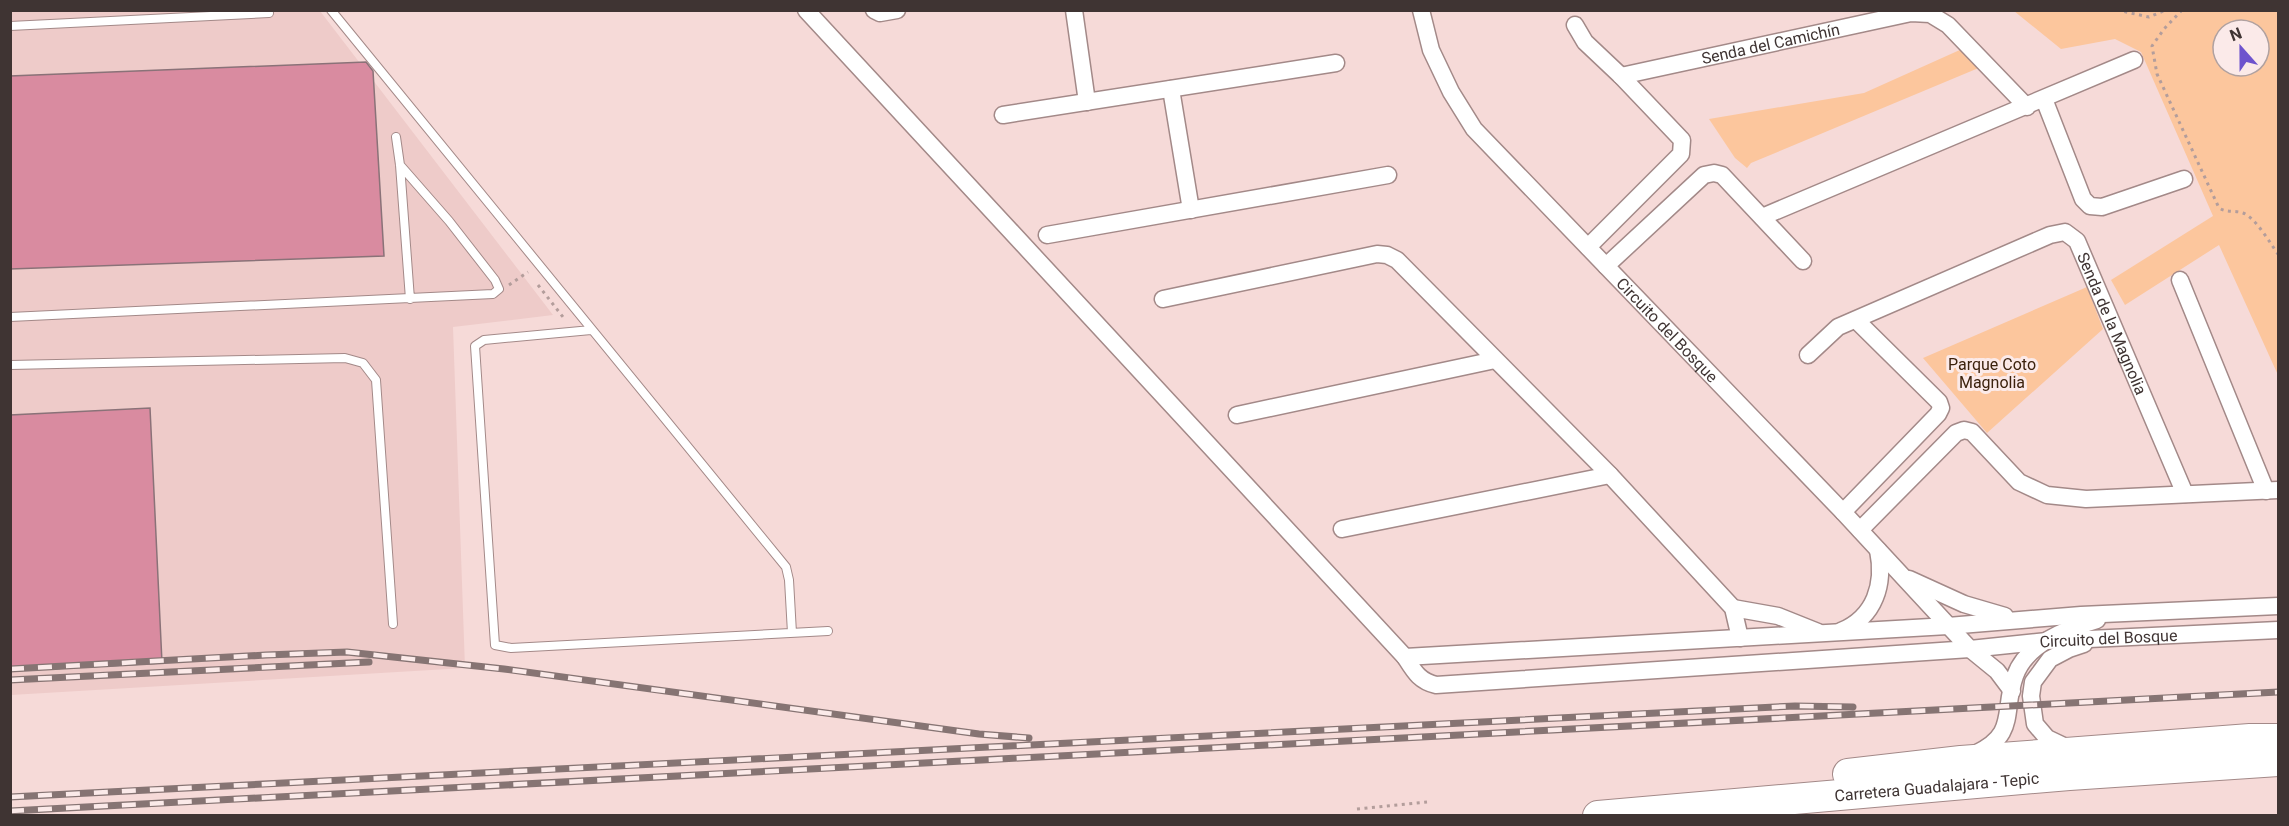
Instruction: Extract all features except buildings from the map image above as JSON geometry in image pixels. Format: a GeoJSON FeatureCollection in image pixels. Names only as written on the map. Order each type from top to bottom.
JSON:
{"type":"FeatureCollection","features":[{"type":"Feature","properties":{"kind":"highway"},"geometry":{"type":"LineString","coordinates":[[1609,814],[1737,789],[1961,761],[2250,739],[2278,739]]}},
{"type":"Feature","properties":{"kind":"highway","name":"Carretera Guadalajara - Tepic"},"geometry":{"type":"LineString","coordinates":[[1609,814],[2057,776],[2278,761]]}},
{"type":"Feature","properties":{"kind":"street"},"geometry":{"type":"LineString","coordinates":[[806,10],[1405,657],[1419,678],[1426,683],[1436,685],[1970,649],[1997,671],[2012,691]]}},
{"type":"Feature","properties":{"kind":"street"},"geometry":{"type":"LineString","coordinates":[[874,10],[880,13],[897,10]]}},
{"type":"Feature","properties":{"kind":"street"},"geometry":{"type":"LineString","coordinates":[[1074,10],[1087,102]]}},
{"type":"Feature","properties":{"kind":"street","name":"Circuito del Bosque"},"geometry":{"type":"LineString","coordinates":[[1421,10],[1431,50],[1451,92],[1474,129],[1843,512],[1970,649],[2047,641],[2278,630]]}},
{"type":"Feature","properties":{"kind":"street","name":"Senda del Camichín"},"geometry":{"type":"LineString","coordinates":[[1621,76],[1911,13],[1930,14],[1948,25],[2027,107]]}},
{"type":"Feature","properties":{"kind":"street"},"geometry":{"type":"LineString","coordinates":[[1575,25],[1585,42],[1682,140],[1683,147],[1681,154],[1588,247]]}},
{"type":"Feature","properties":{"kind":"street"},"geometry":{"type":"LineString","coordinates":[[1762,217],[2134,60]]}},
{"type":"Feature","properties":{"kind":"street"},"geometry":{"type":"LineString","coordinates":[[1003,115],[1336,63]]}},
{"type":"Feature","properties":{"kind":"street"},"geometry":{"type":"LineString","coordinates":[[1171,89],[1191,210]]}},
{"type":"Feature","properties":{"kind":"street"},"geometry":{"type":"LineString","coordinates":[[2044,99],[2083,199],[2090,206],[2102,207],[2184,179]]}},
{"type":"Feature","properties":{"kind":"street"},"geometry":{"type":"LineString","coordinates":[[1606,266],[1704,175],[1714,173],[1722,175],[1803,261]]}},
{"type":"Feature","properties":{"kind":"street"},"geometry":{"type":"LineString","coordinates":[[1047,235],[1388,175]]}},
{"type":"Feature","properties":{"kind":"street","name":"Senda de la Magnolia"},"geometry":{"type":"LineString","coordinates":[[1808,355],[1838,327],[2050,235],[2065,232],[2077,241],[2185,494]]}},
{"type":"Feature","properties":{"kind":"street"},"geometry":{"type":"LineString","coordinates":[[1163,299],[1377,254],[1387,255],[1396,260],[1610,475],[1733,608],[1740,638]]}},
{"type":"Feature","properties":{"kind":"street"},"geometry":{"type":"LineString","coordinates":[[1860,530],[1956,433],[1964,430],[1972,432],[2019,482],[2047,495],[2086,499],[2272,490],[2180,280]]}},
{"type":"Feature","properties":{"kind":"street"},"geometry":{"type":"LineString","coordinates":[[1843,512],[1938,414],[1941,408],[1939,402],[1856,320]]}},
{"type":"Feature","properties":{"kind":"street"},"geometry":{"type":"LineString","coordinates":[[1237,416],[1495,360]]}},
{"type":"Feature","properties":{"kind":"street"},"geometry":{"type":"LineString","coordinates":[[1342,529],[1610,475]]}},
{"type":"Feature","properties":{"kind":"street"},"geometry":{"type":"LineString","coordinates":[[1839,632],[1854,626],[1875,600],[1881,575],[1878,550]]}},
{"type":"Feature","properties":{"kind":"street"},"geometry":{"type":"LineString","coordinates":[[1900,574],[1964,604],[1997,615],[2027,619]]}},
{"type":"Feature","properties":{"kind":"street","name":"Circuito del Bosque"},"geometry":{"type":"LineString","coordinates":[[1948,626],[2124,613],[2278,606]]}},
{"type":"Feature","properties":{"kind":"street"},"geometry":{"type":"LineString","coordinates":[[1733,608],[1778,616],[1820,633]]}},
{"type":"Feature","properties":{"kind":"street"},"geometry":{"type":"LineString","coordinates":[[1961,761],[1995,742],[2003,731],[2007,722],[2014,677],[2023,661],[2047,641],[2083,624],[2124,613]]}},
{"type":"Feature","properties":{"kind":"street"},"geometry":{"type":"LineString","coordinates":[[1405,657],[1948,626]]}},
{"type":"Feature","properties":{"kind":"street"},"geometry":{"type":"LineString","coordinates":[[2087,752],[2060,745],[2047,738],[2035,724],[2031,696],[2033,682],[2050,659],[2069,649],[2103,638]]}},
{"type":"Feature","properties":{"kind":"lane"},"geometry":{"type":"LineString","coordinates":[[331,10],[786,567],[789,580],[792,633]]}},
{"type":"Feature","properties":{"kind":"lane"},"geometry":{"type":"LineString","coordinates":[[10,26],[269,13]]}},
{"type":"Feature","properties":{"kind":"lane"},"geometry":{"type":"LineString","coordinates":[[396,137],[410,299]]}},
{"type":"Feature","properties":{"kind":"lane"},"geometry":{"type":"LineString","coordinates":[[10,317],[493,294],[499,289],[495,280],[449,220],[400,165]]}},
{"type":"Feature","properties":{"kind":"lane"},"geometry":{"type":"LineString","coordinates":[[591,330],[484,340],[476,346],[495,645],[511,648],[828,631]]}},
{"type":"Feature","properties":{"kind":"lane"},"geometry":{"type":"LineString","coordinates":[[10,365],[345,358],[363,363],[376,380],[393,624]]}},
{"type":"Feature","properties":{"kind":"path"},"geometry":{"type":"LineString","coordinates":[[2117,10],[2148,17],[2166,10]]}},
{"type":"Feature","properties":{"kind":"path"},"geometry":{"type":"LineString","coordinates":[[2182,10],[2152,46],[2157,74],[2219,208],[2224,212],[2240,212],[2249,216],[2278,254]]}},
{"type":"Feature","properties":{"kind":"path"},"geometry":{"type":"LineString","coordinates":[[499,289],[538,265]]}},
{"type":"Feature","properties":{"kind":"path"},"geometry":{"type":"LineString","coordinates":[[523,266],[527,272]]}},
{"type":"Feature","properties":{"kind":"path"},"geometry":{"type":"LineString","coordinates":[[535,281],[563,317],[562,324],[555,324]]}},
{"type":"Feature","properties":{"kind":"path"},"geometry":{"type":"LineString","coordinates":[[1357,809],[1427,802]]}},
{"type":"Feature","properties":{"kind":"shaded area"},"geometry":{"type":"Polygon","coordinates":[[[11,11],[320,11],[553,315],[453,327],[465,668],[11,695],[11,11]]]}},
{"type":"Feature","properties":{"kind":"green space"},"geometry":{"type":"Polygon","coordinates":[[[2014,11],[2278,11],[2278,375],[2219,245],[2125,305],[2111,280],[2213,216],[2141,52],[2115,39],[2061,49],[2014,11]]]}},
{"type":"Feature","properties":{"kind":"green space"},"geometry":{"type":"Polygon","coordinates":[[[1962,49],[1981,67],[1751,163],[1747,168],[1735,158],[1709,119],[1864,93],[1962,49]]]}},
{"type":"Feature","properties":{"kind":"green space","name":"Parque Coto Magnolia"},"geometry":{"type":"Polygon","coordinates":[[[2087,287],[2103,329],[1987,433],[1923,358],[2087,287]]]}},
{"type":"Feature","properties":{"kind":"railway"},"geometry":{"type":"LineString","coordinates":[[10,669],[347,652],[504,669],[979,734],[1029,738]]}},
{"type":"Feature","properties":{"kind":"railway"},"geometry":{"type":"LineString","coordinates":[[10,680],[369,662]]}},
{"type":"Feature","properties":{"kind":"railway"},"geometry":{"type":"LineString","coordinates":[[10,811],[2278,692]]}},
{"type":"Feature","properties":{"kind":"railway"},"geometry":{"type":"LineString","coordinates":[[10,797],[1795,706],[1853,707]]}}]}
